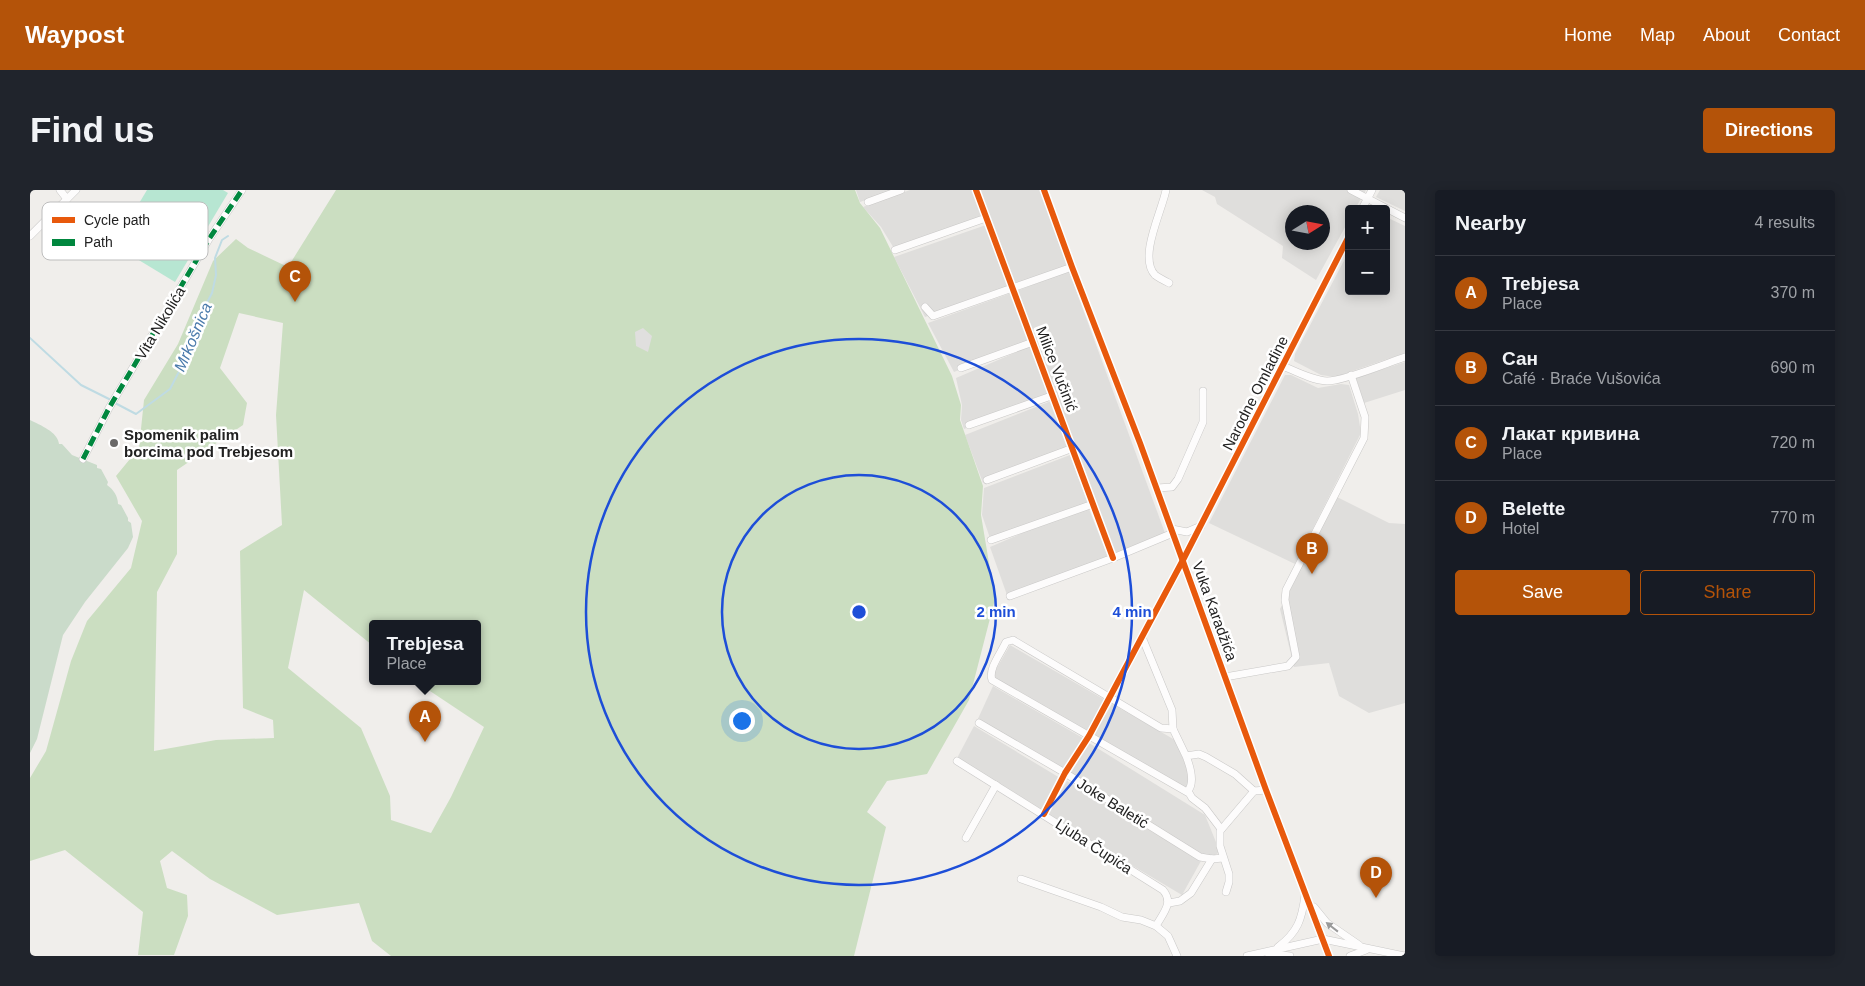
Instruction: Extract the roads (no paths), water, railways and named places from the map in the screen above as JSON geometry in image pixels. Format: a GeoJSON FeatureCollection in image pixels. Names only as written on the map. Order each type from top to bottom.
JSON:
{"type":"FeatureCollection","features":[{"type":"Feature","properties":{"kind":"street"},"geometry":{"type":"LineString","coordinates":[[60,190],[67,199]]}},
{"type":"Feature","properties":{"kind":"street"},"geometry":{"type":"LineString","coordinates":[[64,202],[76,190]]}},
{"type":"Feature","properties":{"kind":"street","name":"Vita Nikolića"},"geometry":{"type":"LineString","coordinates":[[208,241],[242,190]]}},
{"type":"Feature","properties":{"kind":"street"},"geometry":{"type":"LineString","coordinates":[[868,202],[901,190]]}},
{"type":"Feature","properties":{"kind":"street","name":"Milice Vučinić"},"geometry":{"type":"LineString","coordinates":[[976,190],[1054,395],[1113,558]]}},
{"type":"Feature","properties":{"kind":"street","name":"Vuka Karadžića"},"geometry":{"type":"LineString","coordinates":[[1044,190],[1173,531],[1266,790],[1329,956]]}},
{"type":"Feature","properties":{"kind":"street"},"geometry":{"type":"LineString","coordinates":[[1166,190],[1154,225],[1149,249],[1151,267],[1156,275],[1169,283]]}},
{"type":"Feature","properties":{"kind":"street"},"geometry":{"type":"LineString","coordinates":[[1351,190],[1405,218]]}},
{"type":"Feature","properties":{"kind":"street"},"geometry":{"type":"LineString","coordinates":[[1364,205],[1372,190]]}},
{"type":"Feature","properties":{"kind":"street"},"geometry":{"type":"LineString","coordinates":[[895,250],[986,218]]}},
{"type":"Feature","properties":{"kind":"street"},"geometry":{"type":"LineString","coordinates":[[30,236],[42,224]]}},
{"type":"Feature","properties":{"kind":"street","name":"Narodne Omladine"},"geometry":{"type":"LineString","coordinates":[[1044,814],[1065,774],[1089,736],[1201,526],[1345,244]]}},
{"type":"Feature","properties":{"kind":"street","name":"Vita Nikolića"},"geometry":{"type":"LineString","coordinates":[[83,459],[109,408],[197,260]]}},
{"type":"Feature","properties":{"kind":"street"},"geometry":{"type":"LineString","coordinates":[[925,307],[933,316],[1072,267]]}},
{"type":"Feature","properties":{"kind":"street"},"geometry":{"type":"LineString","coordinates":[[961,368],[1033,342]]}},
{"type":"Feature","properties":{"kind":"street"},"geometry":{"type":"LineString","coordinates":[[1283,366],[1313,378],[1328,381],[1405,357]]}},
{"type":"Feature","properties":{"kind":"street"},"geometry":{"type":"LineString","coordinates":[[1225,677],[1288,666],[1296,657],[1285,600],[1286,590],[1364,438],[1365,417],[1351,375]]}},
{"type":"Feature","properties":{"kind":"street"},"geometry":{"type":"LineString","coordinates":[[1157,488],[1172,487],[1178,479],[1203,422],[1204,391]]}},
{"type":"Feature","properties":{"kind":"street"},"geometry":{"type":"LineString","coordinates":[[969,425],[1054,395]]}},
{"type":"Feature","properties":{"kind":"street"},"geometry":{"type":"LineString","coordinates":[[987,480],[1073,448]]}},
{"type":"Feature","properties":{"kind":"street"},"geometry":{"type":"LineString","coordinates":[[991,540],[1093,504]]}},
{"type":"Feature","properties":{"kind":"street"},"geometry":{"type":"LineString","coordinates":[[1010,596],[1113,558],[1173,531],[1187,532],[1201,526]]}},
{"type":"Feature","properties":{"kind":"street"},"geometry":{"type":"LineString","coordinates":[[1142,637],[1172,710],[1173,729],[1186,756],[1191,778],[1191,786],[1188,792]]}},
{"type":"Feature","properties":{"kind":"street"},"geometry":{"type":"LineString","coordinates":[[1173,729],[1161,728],[1013,640],[1006,642],[990,675],[992,680],[1188,792],[1192,798],[1205,808],[1222,829]]}},
{"type":"Feature","properties":{"kind":"street","name":"Joke Baletić"},"geometry":{"type":"LineString","coordinates":[[979,722],[1200,857],[1223,858]]}},
{"type":"Feature","properties":{"kind":"street"},"geometry":{"type":"LineString","coordinates":[[1186,756],[1199,754],[1206,757],[1235,774],[1254,792]]}},
{"type":"Feature","properties":{"kind":"street","name":"Ljuba Čupića"},"geometry":{"type":"LineString","coordinates":[[957,761],[1163,890],[1169,898],[1169,903]]}},
{"type":"Feature","properties":{"kind":"street"},"geometry":{"type":"LineString","coordinates":[[966,838],[996,785]]}},
{"type":"Feature","properties":{"kind":"street"},"geometry":{"type":"LineString","coordinates":[[1226,892],[1229,874],[1220,846],[1222,829],[1254,792],[1266,790]]}},
{"type":"Feature","properties":{"kind":"street"},"geometry":{"type":"LineString","coordinates":[[1156,926],[1169,903],[1180,901],[1191,893],[1212,859]]}},
{"type":"Feature","properties":{"kind":"street"},"geometry":{"type":"LineString","coordinates":[[1021,879],[1101,907],[1122,917],[1141,920],[1156,926],[1168,936],[1177,956]]}},
{"type":"Feature","properties":{"kind":"street"},"geometry":{"type":"LineString","coordinates":[[1305,894],[1316,911],[1327,922],[1352,941],[1368,949]]}},
{"type":"Feature","properties":{"kind":"street"},"geometry":{"type":"LineString","coordinates":[[1275,950],[1295,931],[1302,915],[1305,894]]}},
{"type":"Feature","properties":{"kind":"street"},"geometry":{"type":"LineString","coordinates":[[1248,956],[1323,939],[1405,956]]}},
{"type":"Feature","properties":{"kind":"street"},"geometry":{"type":"LineString","coordinates":[[1350,956],[1368,949]]}},
{"type":"Feature","properties":{"kind":"street"},"geometry":{"type":"LineString","coordinates":[[1263,952],[1290,956]]}},
{"type":"Feature","properties":{"kind":"waterway","name":"Mrkošnica"},"geometry":{"type":"LineString","coordinates":[[115,403],[136,414],[170,389],[185,360],[195,336],[200,316],[212,293],[216,275],[215,258],[222,240],[228,236]]}},
{"type":"Feature","properties":{"kind":"waterway","name":"Mrkošnica"},"geometry":{"type":"LineString","coordinates":[[30,338],[81,385],[111,400]]}},
{"type":"Feature","properties":{"kind":"place","name":"Лакат кривина"},"geometry":{"type":"Point","coordinates":[295,302]}},
{"type":"Feature","properties":{"kind":"place","name":"Spomenik palim borcima pod Trebjesom"},"geometry":{"type":"Point","coordinates":[114,443]}},
{"type":"Feature","properties":{"kind":"place","name":"Сан"},"geometry":{"type":"Point","coordinates":[1312,574]}},
{"type":"Feature","properties":{"kind":"place","name":"Trebjesa"},"geometry":{"type":"Point","coordinates":[425,742]}},
{"type":"Feature","properties":{"kind":"place","name":"Belette"},"geometry":{"type":"Point","coordinates":[1376,898]}}]}
